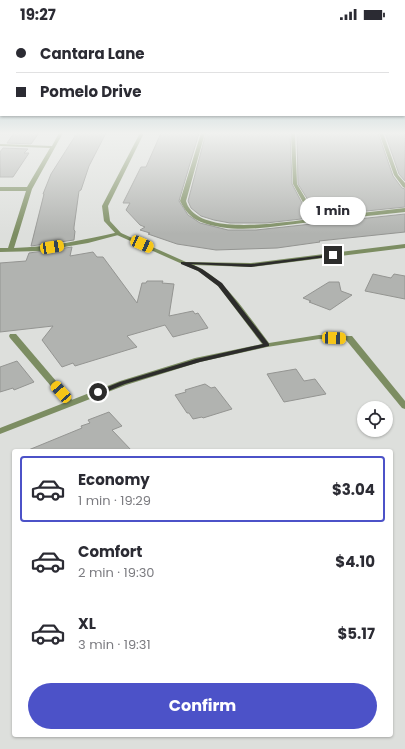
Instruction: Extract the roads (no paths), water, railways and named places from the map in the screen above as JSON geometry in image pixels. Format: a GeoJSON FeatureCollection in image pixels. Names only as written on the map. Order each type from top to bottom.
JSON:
{"type":"FeatureCollection","features":[{"type":"Feature","properties":{"kind":"street"},"geometry":{"type":"LineString","coordinates":[[10,250],[28,189],[41,167]]}},
{"type":"Feature","properties":{"kind":"street"},"geometry":{"type":"LineString","coordinates":[[125,167],[105,206],[107,221],[119,234],[200,270],[220,284],[267,345]]}},
{"type":"Feature","properties":{"kind":"street"},"geometry":{"type":"LineString","coordinates":[[193,167],[183,201],[185,209],[194,217],[202,220],[235,227],[256,227],[405,210]]}},
{"type":"Feature","properties":{"kind":"street"},"geometry":{"type":"LineString","coordinates":[[294,167],[295,184],[299,194],[316,220]]}},
{"type":"Feature","properties":{"kind":"street"},"geometry":{"type":"LineString","coordinates":[[393,167],[396,175],[405,186]]}},
{"type":"Feature","properties":{"kind":"street"},"geometry":{"type":"LineString","coordinates":[[0,189],[28,189]]}},
{"type":"Feature","properties":{"kind":"street"},"geometry":{"type":"LineString","coordinates":[[0,250],[54,247],[119,234]]}},
{"type":"Feature","properties":{"kind":"street"},"geometry":{"type":"LineString","coordinates":[[183,263],[251,265],[405,246]]}},
{"type":"Feature","properties":{"kind":"street"},"geometry":{"type":"LineString","coordinates":[[13,336],[70,403]]}},
{"type":"Feature","properties":{"kind":"street"},"geometry":{"type":"LineString","coordinates":[[0,431],[123,383],[198,360],[267,345],[319,337],[349,338],[405,406]]}}]}
